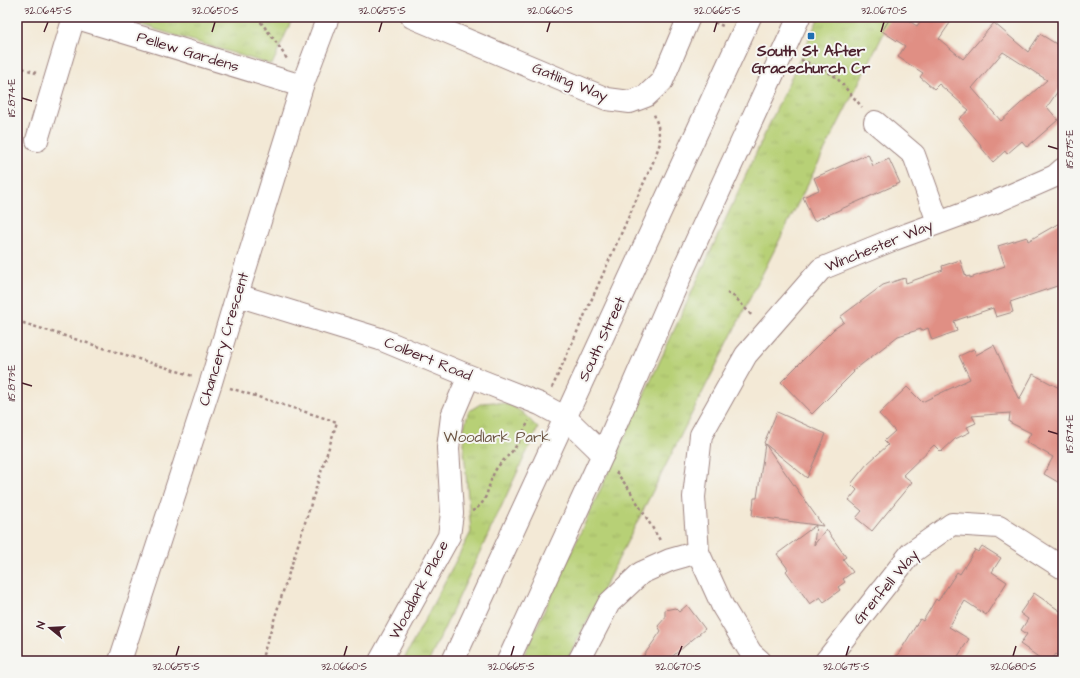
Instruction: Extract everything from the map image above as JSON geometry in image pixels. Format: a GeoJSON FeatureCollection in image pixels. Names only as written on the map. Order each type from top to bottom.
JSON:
{"type":"FeatureCollection","features":[{"type":"Feature","properties":{"kind":"main road","name":"Pellew Gardens"},"geometry":{"type":"LineString","coordinates":[[38,140],[74,17],[302,86]]}},
{"type":"Feature","properties":{"kind":"main road","name":"Chancery Crescent"},"geometry":{"type":"LineString","coordinates":[[120,661],[211,382],[302,86],[328,17]]}},
{"type":"Feature","properties":{"kind":"main road","name":"Gatling Way"},"geometry":{"type":"LineString","coordinates":[[412,17],[607,99],[630,102],[646,96],[662,81],[689,17]]}},
{"type":"Feature","properties":{"kind":"main road","name":"South Street"},"geometry":{"type":"LineString","coordinates":[[453,661],[750,17]]}},
{"type":"Feature","properties":{"kind":"main road"},"geometry":{"type":"LineString","coordinates":[[508,661],[603,454],[682,270],[798,17]]}},
{"type":"Feature","properties":{"kind":"main road"},"geometry":{"type":"LineString","coordinates":[[874,122],[914,155],[938,222]]}},
{"type":"Feature","properties":{"kind":"main road","name":"Winchester Way"},"geometry":{"type":"LineString","coordinates":[[760,661],[750,653],[723,607],[698,552],[694,497],[701,435],[746,355],[821,269],[938,222],[993,203],[1055,176],[1063,169]]}},
{"type":"Feature","properties":{"kind":"main road","name":"Colbert Road"},"geometry":{"type":"LineString","coordinates":[[237,295],[380,339],[540,404],[566,418],[603,454]]}},
{"type":"Feature","properties":{"kind":"main road","name":"Woodlark Place"},"geometry":{"type":"LineString","coordinates":[[380,661],[449,536],[452,513],[448,448],[452,416],[469,376]]}},
{"type":"Feature","properties":{"kind":"main road","name":"Grenfell Way"},"geometry":{"type":"LineString","coordinates":[[826,661],[911,553],[952,524],[999,527],[1063,568]]}},
{"type":"Feature","properties":{"kind":"main road"},"geometry":{"type":"LineString","coordinates":[[579,661],[609,603],[641,572],[670,560],[698,552]]}},
{"type":"Feature","properties":{"kind":"path"},"geometry":{"type":"LineString","coordinates":[[257,17],[276,42],[302,86]]}},
{"type":"Feature","properties":{"kind":"path"},"geometry":{"type":"LineString","coordinates":[[452,513],[472,511],[479,508],[486,498],[494,472],[516,447],[531,417],[552,388],[654,160],[660,143],[658,126],[646,96]]}},
{"type":"Feature","properties":{"kind":"path"},"geometry":{"type":"LineString","coordinates":[[727,293],[735,297],[767,331]]}},
{"type":"Feature","properties":{"kind":"path"},"geometry":{"type":"LineString","coordinates":[[17,321],[337,422],[261,661]]}},
{"type":"Feature","properties":{"kind":"path"},"geometry":{"type":"LineString","coordinates":[[603,454],[629,489],[667,551],[670,560]]}},
{"type":"Feature","properties":{"kind":"green space"},"geometry":{"type":"Polygon","coordinates":[[[115,17],[293,17],[272,65],[115,17]]]}},
{"type":"Feature","properties":{"kind":"green space"},"geometry":{"type":"Polygon","coordinates":[[[819,17],[892,17],[567,661],[521,661],[819,17]]]}},
{"type":"Feature","properties":{"kind":"green space","name":"Woodlark Park"},"geometry":{"type":"Polygon","coordinates":[[[494,402],[511,405],[523,413],[538,428],[429,661],[403,661],[471,532],[464,450],[464,427],[469,411],[482,403],[494,402]]]}},
{"type":"Feature","properties":{"kind":"building"},"geometry":{"type":"Polygon","coordinates":[[[891,17],[903,17],[917,26],[923,17],[954,17],[939,39],[963,59],[994,23],[1028,52],[1040,34],[1063,48],[1063,90],[1060,88],[1047,107],[1058,120],[1027,147],[1022,141],[1007,154],[1005,151],[993,162],[959,119],[969,110],[939,84],[934,89],[920,77],[923,73],[898,57],[905,46],[882,31],[891,17]],[[1003,52],[972,88],[1001,121],[1047,80],[1003,52]]]}},
{"type":"Feature","properties":{"kind":"building"},"geometry":{"type":"Polygon","coordinates":[[[868,154],[873,166],[889,159],[900,183],[814,221],[803,197],[819,190],[814,178],[868,154]]]}},
{"type":"Feature","properties":{"kind":"building"},"geometry":{"type":"Polygon","coordinates":[[[1063,221],[1063,284],[1010,302],[1013,312],[996,317],[993,308],[954,321],[957,331],[932,340],[928,328],[898,336],[853,371],[854,372],[812,414],[781,382],[834,329],[844,322],[840,317],[883,285],[905,278],[906,283],[943,270],[942,266],[960,260],[966,277],[970,276],[970,278],[1005,266],[998,246],[1027,237],[1028,241],[1063,221]]]}},
{"type":"Feature","properties":{"kind":"building"},"geometry":{"type":"Polygon","coordinates":[[[994,345],[1019,400],[1033,374],[1063,390],[1063,485],[1044,474],[1053,457],[1026,442],[1031,433],[1009,422],[1010,413],[972,416],[976,423],[967,427],[970,432],[955,439],[941,452],[934,445],[903,475],[912,482],[872,531],[856,518],[862,511],[849,500],[857,490],[851,484],[867,464],[888,445],[884,441],[895,431],[879,414],[907,387],[922,402],[970,379],[959,356],[974,349],[976,355],[994,345]]]}},
{"type":"Feature","properties":{"kind":"building"},"geometry":{"type":"Polygon","coordinates":[[[777,412],[826,434],[807,478],[764,443],[777,412]]]}},
{"type":"Feature","properties":{"kind":"building"},"geometry":{"type":"Polygon","coordinates":[[[765,444],[823,526],[752,516],[754,498],[757,498],[765,444]]]}},
{"type":"Feature","properties":{"kind":"building"},"geometry":{"type":"Polygon","coordinates":[[[816,525],[814,545],[826,529],[846,557],[843,559],[853,572],[843,579],[845,582],[838,587],[840,590],[824,602],[820,597],[810,604],[786,571],[788,569],[777,554],[816,525]]]}},
{"type":"Feature","properties":{"kind":"building"},"geometry":{"type":"Polygon","coordinates":[[[982,546],[1001,558],[992,572],[1007,582],[986,615],[965,601],[949,627],[969,639],[955,661],[894,661],[920,619],[923,621],[936,599],[938,601],[957,572],[960,574],[975,550],[978,552],[982,546]]]}},
{"type":"Feature","properties":{"kind":"building"},"geometry":{"type":"Polygon","coordinates":[[[1034,593],[1063,613],[1063,659],[1056,654],[1051,661],[1044,661],[1020,644],[1027,634],[1021,630],[1028,619],[1020,613],[1034,593]]]}},
{"type":"Feature","properties":{"kind":"building"},"geometry":{"type":"Polygon","coordinates":[[[687,605],[705,629],[667,661],[640,661],[661,631],[658,626],[665,618],[665,610],[675,608],[679,612],[687,605]]]}},
{"type":"Feature","properties":{"kind":"place","name":"South St After Gracechurch Cr"},"geometry":{"type":"Point","coordinates":[811,36]}}]}
